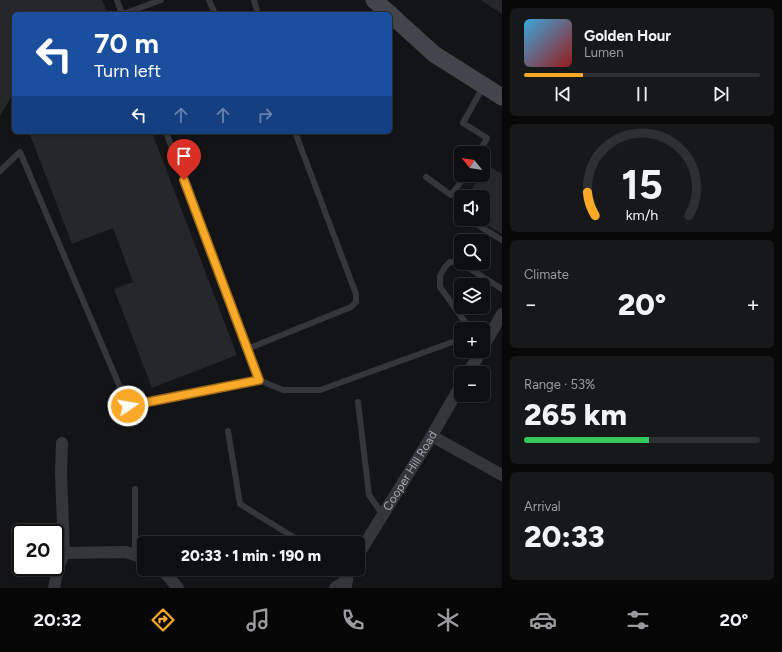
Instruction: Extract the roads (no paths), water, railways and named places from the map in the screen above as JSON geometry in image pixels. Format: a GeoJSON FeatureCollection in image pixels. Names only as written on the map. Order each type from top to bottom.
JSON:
{"type":"FeatureCollection","features":[{"type":"Feature","properties":{"kind":"main road"},"geometry":{"type":"LineString","coordinates":[[374,0],[388,12]]}},
{"type":"Feature","properties":{"kind":"main road"},"geometry":{"type":"LineString","coordinates":[[392,16],[434,54],[502,96]]}},
{"type":"Feature","properties":{"kind":"street"},"geometry":{"type":"LineString","coordinates":[[490,335],[502,314]]}},
{"type":"Feature","properties":{"kind":"street","name":"Cooper Hill Road"},"geometry":{"type":"LineString","coordinates":[[365,544],[432,436],[454,397]]}},
{"type":"Feature","properties":{"kind":"street"},"geometry":{"type":"LineString","coordinates":[[432,436],[502,475]]}},
{"type":"Feature","properties":{"kind":"street"},"geometry":{"type":"LineString","coordinates":[[62,443],[61,473],[63,524]]}},
{"type":"Feature","properties":{"kind":"street"},"geometry":{"type":"LineString","coordinates":[[64,553],[126,552],[137,556]]}},
{"type":"Feature","properties":{"kind":"street"},"geometry":{"type":"LineString","coordinates":[[54,588],[56,576]]}},
{"type":"Feature","properties":{"kind":"street"},"geometry":{"type":"LineString","coordinates":[[168,576],[178,588]]}},
{"type":"Feature","properties":{"kind":"street"},"geometry":{"type":"LineString","coordinates":[[335,588],[347,576]]}},
{"type":"Feature","properties":{"kind":"lane"},"geometry":{"type":"LineString","coordinates":[[117,0],[121,12]]}},
{"type":"Feature","properties":{"kind":"lane"},"geometry":{"type":"LineString","coordinates":[[128,12],[161,0]]}},
{"type":"Feature","properties":{"kind":"lane"},"geometry":{"type":"LineString","coordinates":[[209,0],[213,12]]}},
{"type":"Feature","properties":{"kind":"lane"},"geometry":{"type":"LineString","coordinates":[[254,0],[257,12]]}},
{"type":"Feature","properties":{"kind":"lane"},"geometry":{"type":"LineString","coordinates":[[483,146],[487,138],[463,123],[484,85]]}},
{"type":"Feature","properties":{"kind":"lane"},"geometry":{"type":"LineString","coordinates":[[167,134],[259,380]]}},
{"type":"Feature","properties":{"kind":"lane"},"geometry":{"type":"LineString","coordinates":[[247,349],[351,307],[356,302],[356,294],[296,134]]}},
{"type":"Feature","properties":{"kind":"lane"},"geometry":{"type":"LineString","coordinates":[[0,171],[20,152],[128,406],[259,380],[283,390],[320,390],[454,342]]}},
{"type":"Feature","properties":{"kind":"lane"},"geometry":{"type":"LineString","coordinates":[[426,177],[451,195],[461,182]]}},
{"type":"Feature","properties":{"kind":"lane"},"geometry":{"type":"LineString","coordinates":[[479,226],[502,240]]}},
{"type":"Feature","properties":{"kind":"lane"},"geometry":{"type":"LineString","coordinates":[[465,322],[440,287],[440,276],[450,262],[459,262],[502,289]]}},
{"type":"Feature","properties":{"kind":"lane"},"geometry":{"type":"LineString","coordinates":[[490,328],[495,326]]}},
{"type":"Feature","properties":{"kind":"lane"},"geometry":{"type":"LineString","coordinates":[[358,402],[369,495],[383,515]]}},
{"type":"Feature","properties":{"kind":"lane"},"geometry":{"type":"LineString","coordinates":[[228,431],[240,504],[291,536]]}},
{"type":"Feature","properties":{"kind":"lane"},"geometry":{"type":"LineString","coordinates":[[135,489],[138,536]]}}]}
